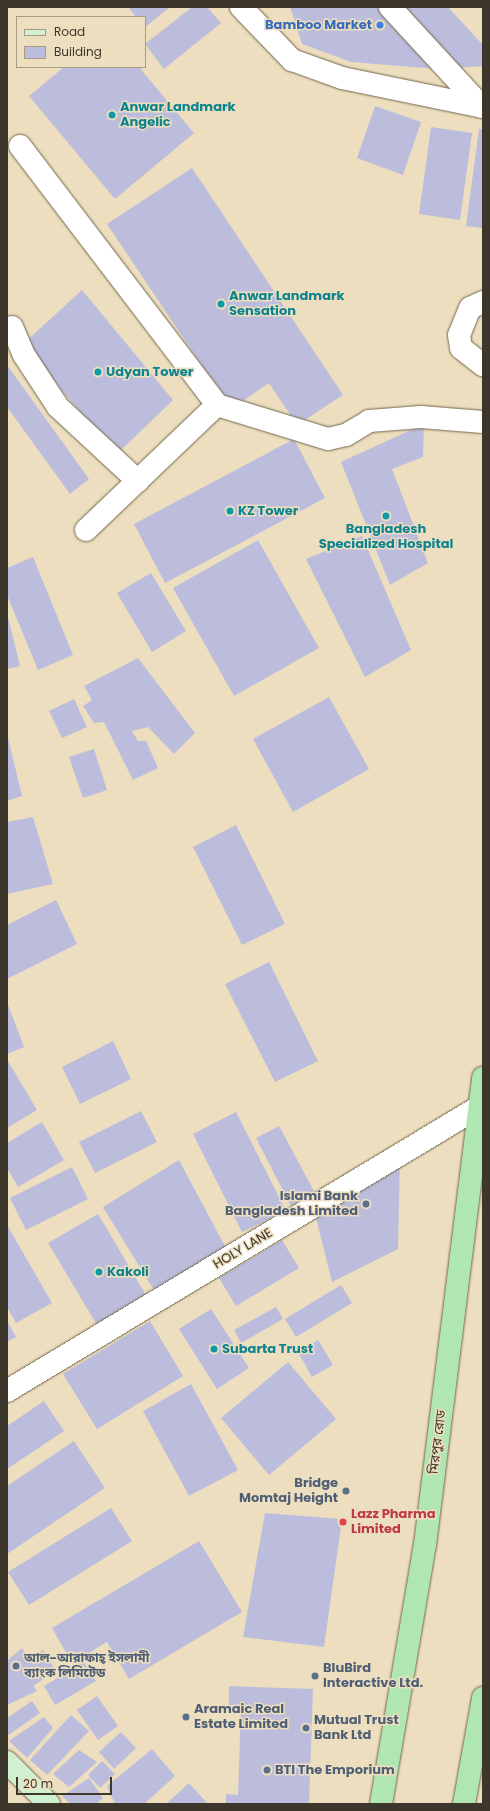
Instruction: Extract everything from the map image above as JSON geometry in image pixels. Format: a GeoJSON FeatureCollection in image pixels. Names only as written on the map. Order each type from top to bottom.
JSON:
{"type":"FeatureCollection","features":[{"type":"Feature","properties":{"kind":"highway","name":"মিরপুর রোড"},"geometry":{"type":"LineString","coordinates":[[381,1804],[425,1545],[483,1078]]}},
{"type":"Feature","properties":{"kind":"highway"},"geometry":{"type":"LineString","coordinates":[[464,1804],[481,1720],[483,1698]]}},
{"type":"Feature","properties":{"kind":"main road"},"geometry":{"type":"LineString","coordinates":[[7,1762],[50,1804]]}},
{"type":"Feature","properties":{"kind":"street"},"geometry":{"type":"LineString","coordinates":[[241,7],[292,60],[342,78],[482,107]]}},
{"type":"Feature","properties":{"kind":"street"},"geometry":{"type":"LineString","coordinates":[[390,7],[482,107]]}},
{"type":"Feature","properties":{"kind":"street"},"geometry":{"type":"LineString","coordinates":[[20,146],[217,406],[328,439],[346,435],[369,422],[420,417],[483,422]]}},
{"type":"Feature","properties":{"kind":"street"},"geometry":{"type":"LineString","coordinates":[[483,302],[470,308],[459,335],[461,348],[483,365]]}},
{"type":"Feature","properties":{"kind":"street"},"geometry":{"type":"LineString","coordinates":[[12,326],[24,355],[58,406],[138,481]]}},
{"type":"Feature","properties":{"kind":"street"},"geometry":{"type":"LineString","coordinates":[[86,530],[217,406]]}},
{"type":"Feature","properties":{"kind":"street","name":"HOLY LANE"},"geometry":{"type":"LineString","coordinates":[[7,1391],[480,1107]]}},
{"type":"Feature","properties":{"kind":"building"},"geometry":{"type":"Polygon","coordinates":[[[128,7],[170,7],[146,26],[146,16],[135,16],[128,7]]]}},
{"type":"Feature","properties":{"kind":"building"},"geometry":{"type":"Polygon","coordinates":[[[192,7],[207,7],[221,23],[164,69],[146,45],[146,43],[192,7]]]}},
{"type":"Feature","properties":{"kind":"building","name":"Bamboo Market"},"geometry":{"type":"Polygon","coordinates":[[[290,7],[448,7],[483,45],[483,66],[437,69],[351,62],[302,44],[290,7]]]}},
{"type":"Feature","properties":{"kind":"building","name":"Anwar Landmark Angelic"},"geometry":{"type":"Polygon","coordinates":[[[63,68],[140,68],[194,133],[115,199],[29,96],[63,68]]]}},
{"type":"Feature","properties":{"kind":"building"},"geometry":{"type":"Polygon","coordinates":[[[375,106],[421,122],[403,175],[357,158],[375,106]]]}},
{"type":"Feature","properties":{"kind":"building"},"geometry":{"type":"Polygon","coordinates":[[[431,127],[472,133],[460,220],[419,214],[431,127]]]}},
{"type":"Feature","properties":{"kind":"building"},"geometry":{"type":"Polygon","coordinates":[[[479,129],[483,129],[482,228],[466,226],[479,129]]]}},
{"type":"Feature","properties":{"kind":"building","name":"Anwar Landmark Sensation"},"geometry":{"type":"Polygon","coordinates":[[[192,168],[343,395],[297,425],[269,383],[231,409],[107,224],[192,168]]]}},
{"type":"Feature","properties":{"kind":"building","name":"Udyan Tower"},"geometry":{"type":"Polygon","coordinates":[[[82,290],[173,400],[117,454],[22,345],[82,290]]]}},
{"type":"Feature","properties":{"kind":"building"},"geometry":{"type":"Polygon","coordinates":[[[7,365],[89,479],[70,494],[7,407],[7,365]]]}},
{"type":"Feature","properties":{"kind":"building","name":"Bangladesh Specialized Hospital"},"geometry":{"type":"Polygon","coordinates":[[[424,424],[423,457],[392,469],[428,563],[390,585],[341,462],[424,424]]]}},
{"type":"Feature","properties":{"kind":"building","name":"KZ Tower"},"geometry":{"type":"Polygon","coordinates":[[[294,439],[325,498],[165,583],[134,524],[294,439]]]}},
{"type":"Feature","properties":{"kind":"building"},"geometry":{"type":"Polygon","coordinates":[[[362,536],[411,650],[365,677],[306,559],[362,536]]]}},
{"type":"Feature","properties":{"kind":"building"},"geometry":{"type":"Polygon","coordinates":[[[258,540],[319,648],[234,696],[173,588],[258,540]]]}},
{"type":"Feature","properties":{"kind":"building"},"geometry":{"type":"Polygon","coordinates":[[[33,557],[73,655],[38,670],[7,595],[7,568],[33,557]]]}},
{"type":"Feature","properties":{"kind":"building"},"geometry":{"type":"Polygon","coordinates":[[[151,573],[186,631],[152,652],[117,593],[151,573]]]}},
{"type":"Feature","properties":{"kind":"building"},"geometry":{"type":"Polygon","coordinates":[[[7,613],[20,666],[7,669],[7,613]]]}},
{"type":"Feature","properties":{"kind":"building"},"geometry":{"type":"Polygon","coordinates":[[[138,658],[195,733],[174,754],[148,727],[132,731],[138,741],[146,741],[158,768],[133,780],[104,722],[94,723],[83,706],[92,700],[84,686],[138,658]]]}},
{"type":"Feature","properties":{"kind":"building"},"geometry":{"type":"Polygon","coordinates":[[[329,697],[369,769],[293,812],[253,739],[329,697]]]}},
{"type":"Feature","properties":{"kind":"building"},"geometry":{"type":"Polygon","coordinates":[[[74,699],[87,727],[62,738],[49,711],[74,699]]]}},
{"type":"Feature","properties":{"kind":"building"},"geometry":{"type":"Polygon","coordinates":[[[8,738],[22,796],[7,801],[7,739],[8,738]]]}},
{"type":"Feature","properties":{"kind":"building"},"geometry":{"type":"Polygon","coordinates":[[[94,749],[107,790],[83,798],[69,757],[94,749]]]}},
{"type":"Feature","properties":{"kind":"building"},"geometry":{"type":"Polygon","coordinates":[[[33,817],[53,884],[7,894],[7,822],[33,817]]]}},
{"type":"Feature","properties":{"kind":"building"},"geometry":{"type":"Polygon","coordinates":[[[236,825],[285,924],[242,945],[193,847],[236,825]]]}},
{"type":"Feature","properties":{"kind":"building"},"geometry":{"type":"Polygon","coordinates":[[[56,900],[77,944],[7,979],[7,925],[56,900]]]}},
{"type":"Feature","properties":{"kind":"building"},"geometry":{"type":"Polygon","coordinates":[[[269,962],[318,1061],[275,1082],[225,984],[269,962]]]}},
{"type":"Feature","properties":{"kind":"building"},"geometry":{"type":"Polygon","coordinates":[[[7,1002],[24,1047],[7,1054],[7,1002]]]}},
{"type":"Feature","properties":{"kind":"building"},"geometry":{"type":"Polygon","coordinates":[[[113,1041],[131,1079],[80,1104],[62,1067],[113,1041]]]}},
{"type":"Feature","properties":{"kind":"building"},"geometry":{"type":"Polygon","coordinates":[[[8,1061],[37,1110],[7,1128],[7,1062],[8,1061]]]}},
{"type":"Feature","properties":{"kind":"building"},"geometry":{"type":"Polygon","coordinates":[[[141,1111],[157,1142],[95,1173],[79,1142],[141,1111]]]}},
{"type":"Feature","properties":{"kind":"building"},"geometry":{"type":"Polygon","coordinates":[[[236,1112],[286,1211],[242,1232],[193,1134],[236,1112]]]}},
{"type":"Feature","properties":{"kind":"building"},"geometry":{"type":"Polygon","coordinates":[[[42,1122],[64,1160],[18,1187],[7,1168],[7,1143],[42,1122]]]}},
{"type":"Feature","properties":{"kind":"building"},"geometry":{"type":"Polygon","coordinates":[[[279,1126],[315,1193],[291,1206],[256,1138],[279,1126]]]}},
{"type":"Feature","properties":{"kind":"building"},"geometry":{"type":"Polygon","coordinates":[[[400,1155],[398,1249],[332,1282],[313,1206],[400,1155]]]}},
{"type":"Feature","properties":{"kind":"building"},"geometry":{"type":"Polygon","coordinates":[[[179,1160],[226,1248],[154,1290],[103,1207],[179,1160]]]}},
{"type":"Feature","properties":{"kind":"building"},"geometry":{"type":"Polygon","coordinates":[[[72,1167],[88,1199],[26,1230],[10,1198],[72,1167]]]}},
{"type":"Feature","properties":{"kind":"building","name":"Kakoli"},"geometry":{"type":"Polygon","coordinates":[[[98,1214],[150,1302],[100,1330],[48,1243],[98,1214]]]}},
{"type":"Feature","properties":{"kind":"building"},"geometry":{"type":"Polygon","coordinates":[[[7,1225],[52,1303],[16,1323],[7,1307],[7,1225]]]}},
{"type":"Feature","properties":{"kind":"building"},"geometry":{"type":"Polygon","coordinates":[[[282,1240],[299,1268],[236,1306],[219,1278],[282,1240]]]}},
{"type":"Feature","properties":{"kind":"building"},"geometry":{"type":"Polygon","coordinates":[[[341,1285],[352,1303],[296,1337],[285,1319],[341,1285]]]}},
{"type":"Feature","properties":{"kind":"building"},"geometry":{"type":"Polygon","coordinates":[[[276,1307],[283,1319],[241,1343],[234,1330],[276,1307]]]}},
{"type":"Feature","properties":{"kind":"building","name":"Subarta Trust"},"geometry":{"type":"Polygon","coordinates":[[[211,1309],[249,1368],[217,1389],[179,1329],[211,1309]]]}},
{"type":"Feature","properties":{"kind":"building"},"geometry":{"type":"Polygon","coordinates":[[[7,1321],[16,1337],[7,1342],[7,1321]]]}},
{"type":"Feature","properties":{"kind":"building"},"geometry":{"type":"Polygon","coordinates":[[[150,1321],[183,1376],[97,1429],[63,1374],[150,1321]]]}},
{"type":"Feature","properties":{"kind":"building"},"geometry":{"type":"Polygon","coordinates":[[[318,1340],[333,1365],[312,1377],[298,1352],[318,1340]]]}},
{"type":"Feature","properties":{"kind":"building"},"geometry":{"type":"Polygon","coordinates":[[[288,1362],[336,1419],[269,1475],[221,1418],[288,1362]]]}},
{"type":"Feature","properties":{"kind":"building"},"geometry":{"type":"Polygon","coordinates":[[[191,1384],[238,1470],[189,1496],[143,1411],[191,1384]]]}},
{"type":"Feature","properties":{"kind":"building"},"geometry":{"type":"Polygon","coordinates":[[[44,1401],[64,1431],[7,1469],[7,1426],[44,1401]]]}},
{"type":"Feature","properties":{"kind":"building"},"geometry":{"type":"Polygon","coordinates":[[[74,1441],[105,1488],[7,1554],[7,1486],[74,1441]]]}},
{"type":"Feature","properties":{"kind":"building"},"geometry":{"type":"Polygon","coordinates":[[[111,1508],[132,1541],[29,1605],[8,1572],[111,1508]]]}},
{"type":"Feature","properties":{"kind":"building"},"geometry":{"type":"Polygon","coordinates":[[[265,1513],[342,1519],[324,1647],[243,1637],[265,1513]]]}},
{"type":"Feature","properties":{"kind":"building"},"geometry":{"type":"Polygon","coordinates":[[[199,1541],[242,1612],[129,1679],[107,1642],[72,1663],[52,1628],[199,1541]]]}},
{"type":"Feature","properties":{"kind":"building"},"geometry":{"type":"Polygon","coordinates":[[[22,1648],[29,1659],[43,1650],[56,1671],[33,1686],[37,1691],[7,1705],[7,1661],[22,1648]]]}},
{"type":"Feature","properties":{"kind":"building"},"geometry":{"type":"Polygon","coordinates":[[[84,1662],[96,1681],[55,1705],[44,1686],[84,1662]]]}},
{"type":"Feature","properties":{"kind":"building"},"geometry":{"type":"Polygon","coordinates":[[[229,1686],[313,1689],[309,1804],[226,1804],[226,1794],[238,1795],[241,1705],[229,1705],[229,1686]]]}},
{"type":"Feature","properties":{"kind":"building"},"geometry":{"type":"Polygon","coordinates":[[[97,1696],[118,1726],[98,1740],[77,1710],[97,1696]]]}},
{"type":"Feature","properties":{"kind":"building"},"geometry":{"type":"Polygon","coordinates":[[[32,1701],[40,1713],[7,1736],[7,1718],[32,1701]]]}},
{"type":"Feature","properties":{"kind":"building"},"geometry":{"type":"Polygon","coordinates":[[[71,1715],[89,1731],[47,1775],[30,1760],[71,1715]]]}},
{"type":"Feature","properties":{"kind":"building"},"geometry":{"type":"Polygon","coordinates":[[[44,1717],[53,1728],[27,1758],[9,1741],[44,1717]]]}},
{"type":"Feature","properties":{"kind":"building"},"geometry":{"type":"Polygon","coordinates":[[[121,1732],[136,1748],[114,1769],[99,1752],[121,1732]]]}},
{"type":"Feature","properties":{"kind":"building"},"geometry":{"type":"Polygon","coordinates":[[[152,1749],[175,1776],[144,1804],[115,1804],[107,1786],[152,1749]]]}},
{"type":"Feature","properties":{"kind":"building"},"geometry":{"type":"Polygon","coordinates":[[[79,1750],[97,1762],[69,1787],[53,1774],[79,1750]]]}},
{"type":"Feature","properties":{"kind":"building"},"geometry":{"type":"Polygon","coordinates":[[[102,1761],[115,1774],[100,1788],[88,1775],[102,1761]]]}},
{"type":"Feature","properties":{"kind":"building"},"geometry":{"type":"Polygon","coordinates":[[[89,1778],[103,1798],[96,1804],[70,1804],[62,1796],[89,1778]]]}},
{"type":"Feature","properties":{"kind":"building"},"geometry":{"type":"Polygon","coordinates":[[[189,1783],[208,1804],[166,1804],[189,1783]]]}},
{"type":"Feature","properties":{"kind":"place","name":"Bamboo Market"},"geometry":{"type":"Point","coordinates":[380,25]}},
{"type":"Feature","properties":{"kind":"place","name":"Anwar Landmark Angelic"},"geometry":{"type":"Point","coordinates":[112,115]}},
{"type":"Feature","properties":{"kind":"place","name":"Anwar Landmark Sensation"},"geometry":{"type":"Point","coordinates":[221,304]}},
{"type":"Feature","properties":{"kind":"place","name":"Udyan Tower"},"geometry":{"type":"Point","coordinates":[98,372]}},
{"type":"Feature","properties":{"kind":"place","name":"KZ Tower"},"geometry":{"type":"Point","coordinates":[230,511]}},
{"type":"Feature","properties":{"kind":"place","name":"Bangladesh Specialized Hospital"},"geometry":{"type":"Point","coordinates":[386,516]}},
{"type":"Feature","properties":{"kind":"place","name":"Islami Bank Bangladesh Limited"},"geometry":{"type":"Point","coordinates":[366,1204]}},
{"type":"Feature","properties":{"kind":"place","name":"Kakoli"},"geometry":{"type":"Point","coordinates":[99,1272]}},
{"type":"Feature","properties":{"kind":"place","name":"Subarta Trust"},"geometry":{"type":"Point","coordinates":[214,1349]}},
{"type":"Feature","properties":{"kind":"place","name":"Bridge Momtaj Height"},"geometry":{"type":"Point","coordinates":[346,1491]}},
{"type":"Feature","properties":{"kind":"place","name":"Lazz Pharma Limited"},"geometry":{"type":"Point","coordinates":[343,1522]}},
{"type":"Feature","properties":{"kind":"place","name":"আল-আরাফাহ্ ইসলামী ব্যাংক লিমিটেড"},"geometry":{"type":"Point","coordinates":[16,1666]}},
{"type":"Feature","properties":{"kind":"place","name":"BluBird Interactive Ltd."},"geometry":{"type":"Point","coordinates":[315,1676]}},
{"type":"Feature","properties":{"kind":"place","name":"Aramaic Real Estate Limited"},"geometry":{"type":"Point","coordinates":[186,1717]}},
{"type":"Feature","properties":{"kind":"place","name":"Mutual Trust Bank Ltd"},"geometry":{"type":"Point","coordinates":[306,1728]}},
{"type":"Feature","properties":{"kind":"place","name":"BTI The Emporium"},"geometry":{"type":"Point","coordinates":[267,1770]}}]}
